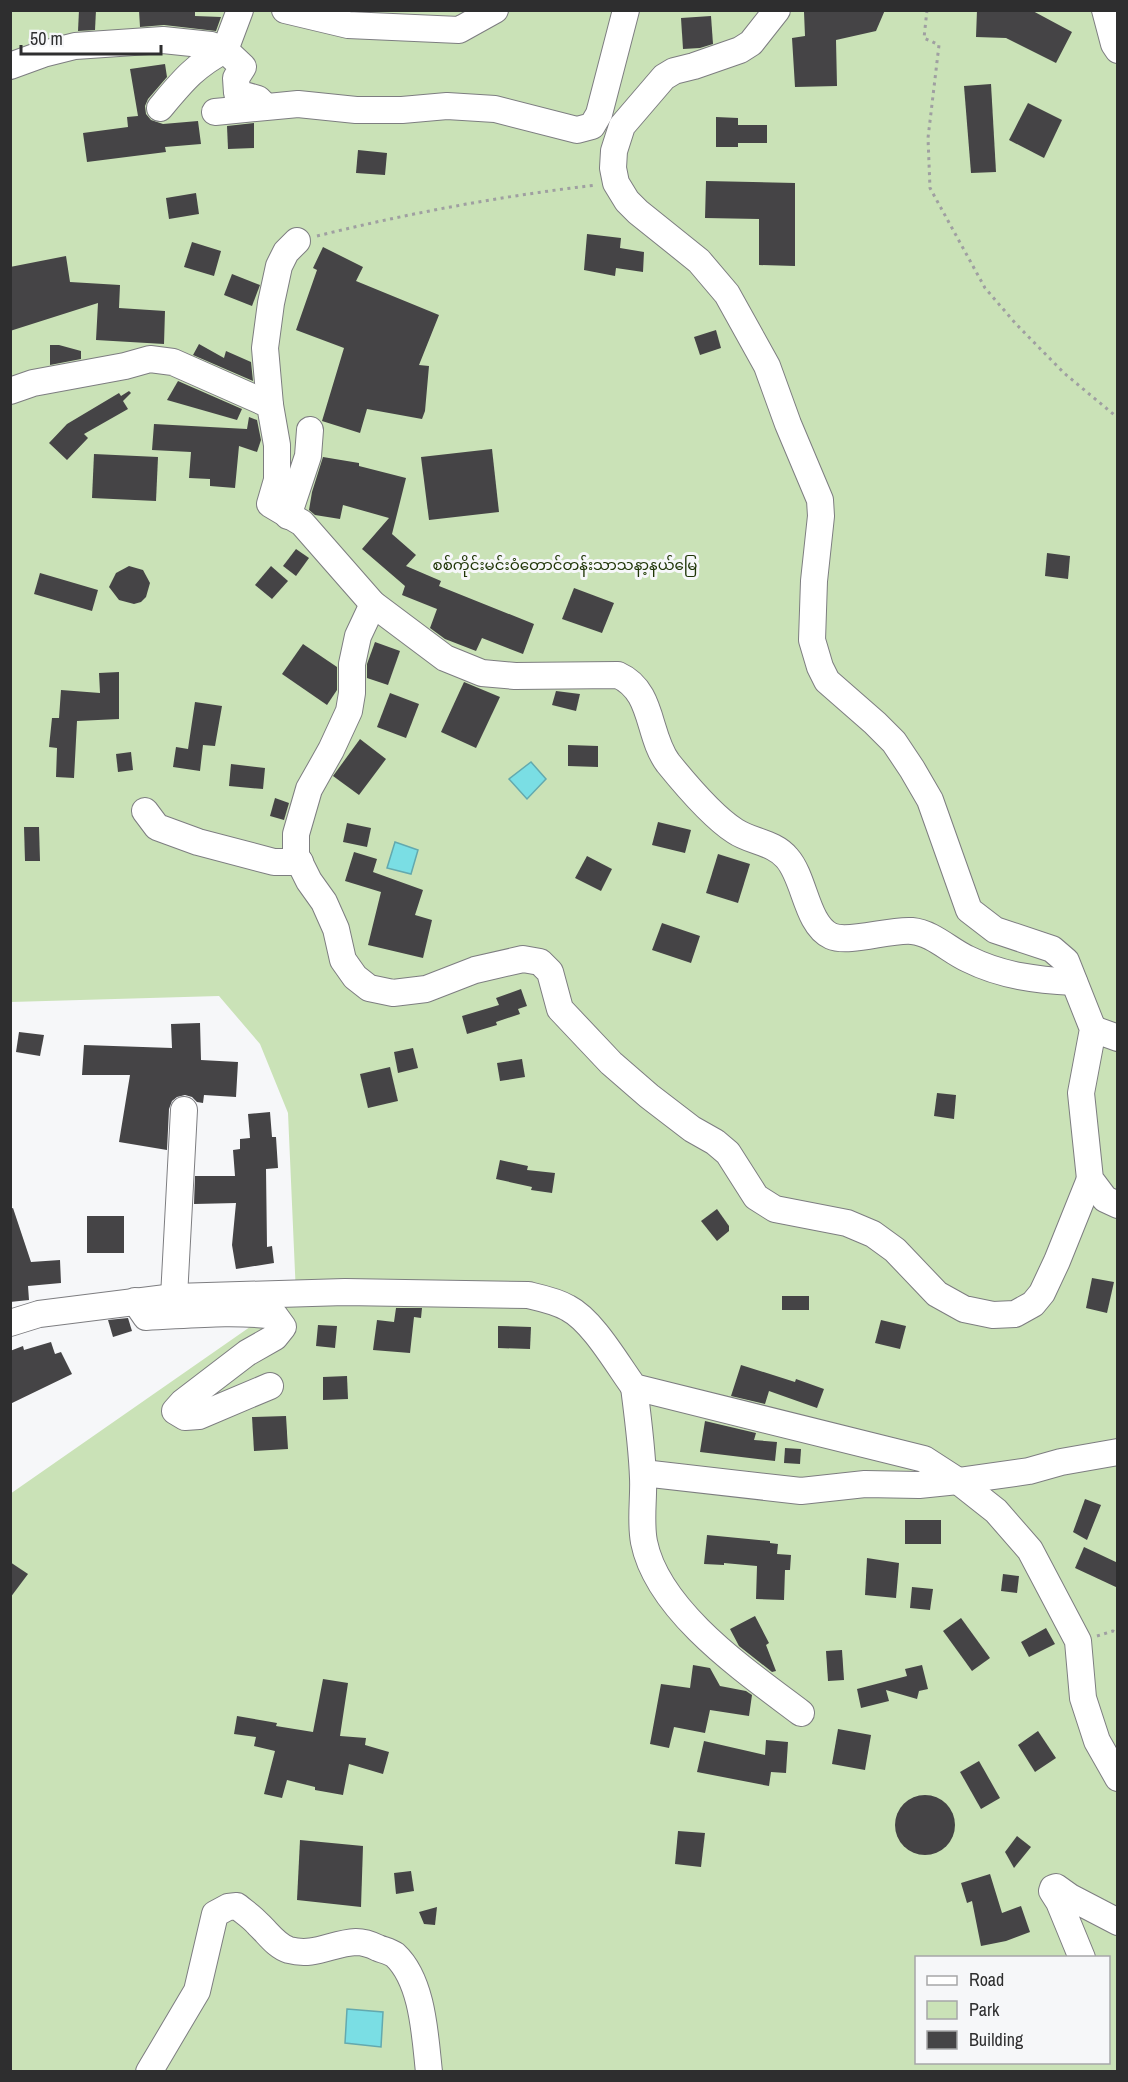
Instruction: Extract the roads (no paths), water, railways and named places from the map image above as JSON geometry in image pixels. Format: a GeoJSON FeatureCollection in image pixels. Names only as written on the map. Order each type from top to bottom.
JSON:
{"type":"FeatureCollection","features":[{"type":"Feature","properties":{"kind":"street"},"geometry":{"type":"LineString","coordinates":[[160,108],[190,72],[207,59],[225,50],[240,10]]}},
{"type":"Feature","properties":{"kind":"street"},"geometry":{"type":"LineString","coordinates":[[285,10],[348,25],[459,30],[495,10]]}},
{"type":"Feature","properties":{"kind":"street"},"geometry":{"type":"LineString","coordinates":[[215,112],[298,104],[366,110],[447,106],[495,109],[578,130],[592,126],[599,114],[626,10]]}},
{"type":"Feature","properties":{"kind":"street"},"geometry":{"type":"LineString","coordinates":[[373,603],[358,636],[352,664],[352,693],[349,711],[309,789],[296,834],[296,855],[328,911],[336,929],[343,960],[355,977],[369,988],[393,993],[426,989],[475,970],[523,959],[540,962],[550,972],[560,1009],[611,1064],[692,1129],[716,1142],[728,1153],[756,1197],[775,1209],[848,1223],[873,1234],[895,1250],[938,1294],[964,1309],[993,1316],[1015,1314],[1033,1304],[1042,1293],[1057,1261],[1090,1179],[1081,1093],[1093,1029],[1066,961],[1052,949],[995,930],[969,910],[930,800],[912,769],[894,742],[827,681],[812,640],[814,581],[821,516],[820,500],[788,424],[767,366],[727,294],[699,261],[627,201],[616,183],[613,168],[614,151],[622,126],[664,77],[674,71],[731,53],[751,43],[777,10]]}},
{"type":"Feature","properties":{"kind":"street"},"geometry":{"type":"LineString","coordinates":[[1105,10],[1114,44],[1118,50]]}},
{"type":"Feature","properties":{"kind":"street"},"geometry":{"type":"LineString","coordinates":[[10,66],[75,46],[163,40],[211,45],[225,50],[243,66],[236,78],[237,93],[258,99],[265,106]]}},
{"type":"Feature","properties":{"kind":"street"},"geometry":{"type":"LineString","coordinates":[[297,241],[286,252],[279,266],[270,303],[265,348],[270,405],[277,445],[277,480],[270,504],[302,524],[373,603],[438,653],[482,673],[515,676],[618,675],[627,679],[645,702],[658,744],[667,761],[692,791],[735,831],[780,850],[785,855],[804,889],[811,913],[830,935],[844,939],[913,931],[934,939],[965,958],[990,969],[1041,981],[1074,982]]}},
{"type":"Feature","properties":{"kind":"street"},"geometry":{"type":"LineString","coordinates":[[10,392],[33,382],[125,366],[150,359],[173,362],[270,405]]}},
{"type":"Feature","properties":{"kind":"street"},"geometry":{"type":"LineString","coordinates":[[288,516],[308,456],[310,430]]}},
{"type":"Feature","properties":{"kind":"street"},"geometry":{"type":"LineString","coordinates":[[145,811],[157,827],[198,842],[274,862],[300,862]]}},
{"type":"Feature","properties":{"kind":"street"},"geometry":{"type":"LineString","coordinates":[[1093,1029],[1118,1038]]}},
{"type":"Feature","properties":{"kind":"street"},"geometry":{"type":"LineString","coordinates":[[174,1297],[184,1110]]}},
{"type":"Feature","properties":{"kind":"street"},"geometry":{"type":"LineString","coordinates":[[1090,1179],[1105,1198],[1118,1205]]}},
{"type":"Feature","properties":{"kind":"street"},"geometry":{"type":"LineString","coordinates":[[10,1323],[39,1314],[174,1297],[345,1292],[528,1295],[550,1300],[569,1308],[586,1321],[634,1387],[643,1473],[644,1540],[649,1558],[661,1583],[687,1618],[734,1662],[801,1713]]}},
{"type":"Feature","properties":{"kind":"street"},"geometry":{"type":"LineString","coordinates":[[135,1301],[146,1317],[246,1312],[275,1316],[283,1327],[275,1337],[247,1353],[183,1402],[175,1411],[185,1417],[199,1416],[270,1386]]}},
{"type":"Feature","properties":{"kind":"street"},"geometry":{"type":"LineString","coordinates":[[634,1387],[924,1459],[958,1481],[996,1511],[1029,1550],[1078,1641],[1083,1698],[1097,1741],[1118,1779]]}},
{"type":"Feature","properties":{"kind":"street"},"geometry":{"type":"LineString","coordinates":[[643,1473],[801,1491],[865,1484],[919,1485],[958,1481],[1029,1471],[1061,1462],[1118,1452]]}},
{"type":"Feature","properties":{"kind":"street"},"geometry":{"type":"LineString","coordinates":[[1081,1956],[1059,1902],[1052,1891],[1053,1888],[1056,1887],[1070,1897],[1118,1922]]}},
{"type":"Feature","properties":{"kind":"street"},"geometry":{"type":"LineString","coordinates":[[149,2072],[197,1991],[215,1914],[228,1907],[237,1906],[256,1921],[279,1945],[288,1949],[317,1952],[357,1942],[394,1954],[414,1983],[424,2022],[429,2072]]}},
{"type":"Feature","properties":{"kind":"water"},"geometry":{"type":"Polygon","coordinates":[[[531,762],[546,779],[527,799],[509,779],[531,762]]]}},
{"type":"Feature","properties":{"kind":"water"},"geometry":{"type":"Polygon","coordinates":[[[395,842],[418,850],[411,874],[387,868],[395,842]]]}},
{"type":"Feature","properties":{"kind":"water"},"geometry":{"type":"Polygon","coordinates":[[[347,2009],[383,2012],[381,2047],[345,2043],[347,2009]]]}},
{"type":"Feature","properties":{"kind":"park label","name":"စစ်ကိုင်းမင်းဝံတောင်တန်းသာသနာ့နယ်မြေ"},"geometry":{"type":"Point","coordinates":[565,565]}}]}
